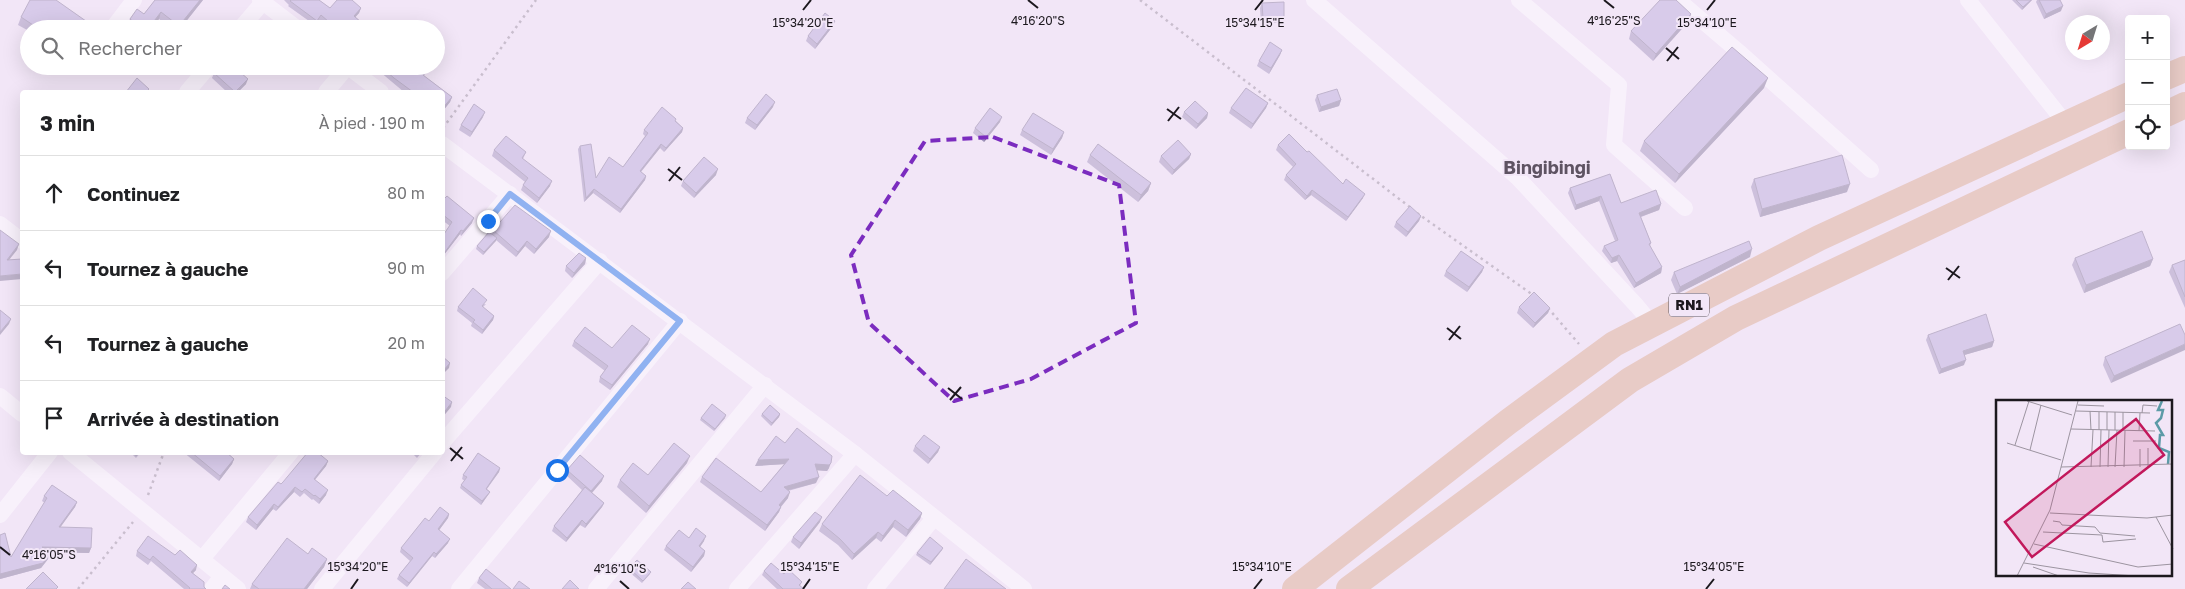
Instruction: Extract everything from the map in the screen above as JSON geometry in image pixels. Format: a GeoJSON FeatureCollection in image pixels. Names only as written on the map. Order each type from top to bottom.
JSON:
{"type":"FeatureCollection","features":[{"type":"Feature","properties":{"kind":"highway"},"geometry":{"type":"LineString","coordinates":[[2170,75],[2185,69]]}},
{"type":"Feature","properties":{"kind":"highway","name":"RN1"},"geometry":{"type":"LineString","coordinates":[[1295,589],[1508,422],[1614,344],[1820,238],[2125,97]]}},
{"type":"Feature","properties":{"kind":"highway"},"geometry":{"type":"LineString","coordinates":[[2170,112],[2185,105]]}},
{"type":"Feature","properties":{"kind":"highway","name":"RN1"},"geometry":{"type":"LineString","coordinates":[[1349,589],[1630,380],[1736,318],[2125,134]]}},
{"type":"Feature","properties":{"kind":"street"},"geometry":{"type":"LineString","coordinates":[[119,20],[134,0]]}},
{"type":"Feature","properties":{"kind":"street"},"geometry":{"type":"LineString","coordinates":[[1314,0],[1518,178],[1652,324]]}},
{"type":"Feature","properties":{"kind":"street"},"geometry":{"type":"LineString","coordinates":[[1519,0],[1619,85],[1614,145],[1686,208]]}},
{"type":"Feature","properties":{"kind":"street"},"geometry":{"type":"LineString","coordinates":[[1678,0],[1740,52],[1871,170]]}},
{"type":"Feature","properties":{"kind":"street"},"geometry":{"type":"LineString","coordinates":[[1968,0],[2066,124]]}},
{"type":"Feature","properties":{"kind":"street"},"geometry":{"type":"LineString","coordinates":[[247,20],[262,1],[286,20]]}},
{"type":"Feature","properties":{"kind":"street"},"geometry":{"type":"LineString","coordinates":[[189,90],[201,75]]}},
{"type":"Feature","properties":{"kind":"street"},"geometry":{"type":"LineString","coordinates":[[328,90],[340,75]]}},
{"type":"Feature","properties":{"kind":"street"},"geometry":{"type":"LineString","coordinates":[[359,75],[378,90]]}},
{"type":"Feature","properties":{"kind":"street"},"geometry":{"type":"LineString","coordinates":[[445,146],[855,454],[1024,589]]}},
{"type":"Feature","properties":{"kind":"street"},"geometry":{"type":"LineString","coordinates":[[445,270],[510,194]]}},
{"type":"Feature","properties":{"kind":"street"},"geometry":{"type":"LineString","coordinates":[[0,224],[20,239]]}},
{"type":"Feature","properties":{"kind":"street"},"geometry":{"type":"LineString","coordinates":[[445,440],[600,261]]}},
{"type":"Feature","properties":{"kind":"street"},"geometry":{"type":"LineString","coordinates":[[459,589],[680,321]]}},
{"type":"Feature","properties":{"kind":"street"},"geometry":{"type":"LineString","coordinates":[[596,589],[764,385]]}},
{"type":"Feature","properties":{"kind":"street"},"geometry":{"type":"LineString","coordinates":[[0,396],[20,412]]}},
{"type":"Feature","properties":{"kind":"street"},"geometry":{"type":"LineString","coordinates":[[737,589],[855,454]]}},
{"type":"Feature","properties":{"kind":"street"},"geometry":{"type":"LineString","coordinates":[[0,515],[48,455]]}},
{"type":"Feature","properties":{"kind":"street"},"geometry":{"type":"LineString","coordinates":[[74,455],[238,589]]}},
{"type":"Feature","properties":{"kind":"street"},"geometry":{"type":"LineString","coordinates":[[202,559],[289,455]]}},
{"type":"Feature","properties":{"kind":"street"},"geometry":{"type":"LineString","coordinates":[[322,589],[433,455]]}},
{"type":"Feature","properties":{"kind":"street"},"geometry":{"type":"LineString","coordinates":[[875,589],[934,518]]}},
{"type":"Feature","properties":{"kind":"street"},"geometry":{"type":"LineString","coordinates":[[212,589],[222,576]]}},
{"type":"Feature","properties":{"kind":"path"},"geometry":{"type":"LineString","coordinates":[[445,124],[536,0]]}},
{"type":"Feature","properties":{"kind":"path"},"geometry":{"type":"LineString","coordinates":[[1140,0],[1407,206],[1535,296]]}},
{"type":"Feature","properties":{"kind":"path"},"geometry":{"type":"LineString","coordinates":[[1543,302],[1592,360]]}},
{"type":"Feature","properties":{"kind":"path"},"geometry":{"type":"LineString","coordinates":[[78,589],[142,511],[163,455]]}},
{"type":"Feature","properties":{"kind":"highlighted area"},"geometry":{"type":"Polygon","coordinates":[[[993,137],[1119,185],[1136,323],[1031,379],[954,401],[869,323],[851,255],[925,141],[993,137]]]}},
{"type":"Feature","properties":{"kind":"building"},"geometry":{"type":"Polygon","coordinates":[[[30,0],[56,0],[84,20],[26,20],[21,17],[30,0]]]}},
{"type":"Feature","properties":{"kind":"building"},"geometry":{"type":"Polygon","coordinates":[[[155,0],[200,0],[184,20],[171,20],[161,12],[155,20],[130,19],[137,9],[144,14],[155,0]]]}},
{"type":"Feature","properties":{"kind":"building"},"geometry":{"type":"Polygon","coordinates":[[[319,0],[330,8],[337,0],[352,0],[361,8],[354,16],[359,20],[327,20],[321,15],[316,20],[290,1],[319,0]]]}},
{"type":"Feature","properties":{"kind":"building"},"geometry":{"type":"Polygon","coordinates":[[[1660,0],[1676,0],[1691,14],[1656,54],[1631,31],[1660,0]]]}},
{"type":"Feature","properties":{"kind":"building"},"geometry":{"type":"Polygon","coordinates":[[[2016,0],[2031,0],[2023,7],[2016,0]]]}},
{"type":"Feature","properties":{"kind":"building"},"geometry":{"type":"Polygon","coordinates":[[[2039,0],[2060,0],[2063,6],[2046,14],[2039,0]]]}},
{"type":"Feature","properties":{"kind":"building"},"geometry":{"type":"Polygon","coordinates":[[[1284,2],[1284,18],[1263,18],[1262,3],[1284,2]]]}},
{"type":"Feature","properties":{"kind":"building"},"geometry":{"type":"Polygon","coordinates":[[[825,13],[835,21],[817,44],[808,36],[825,13]]]}},
{"type":"Feature","properties":{"kind":"building"},"geometry":{"type":"Polygon","coordinates":[[[1270,42],[1282,50],[1271,68],[1259,61],[1270,42]]]}},
{"type":"Feature","properties":{"kind":"building"},"geometry":{"type":"Polygon","coordinates":[[[1732,47],[1768,78],[1679,174],[1644,141],[1732,47]]]}},
{"type":"Feature","properties":{"kind":"building"},"geometry":{"type":"Polygon","coordinates":[[[216,75],[243,75],[248,79],[237,90],[233,90],[216,75]]]}},
{"type":"Feature","properties":{"kind":"building"},"geometry":{"type":"Polygon","coordinates":[[[390,75],[423,75],[443,90],[410,90],[390,75]]]}},
{"type":"Feature","properties":{"kind":"building"},"geometry":{"type":"Polygon","coordinates":[[[137,78],[149,89],[148,90],[128,90],[137,78]]]}},
{"type":"Feature","properties":{"kind":"building"},"geometry":{"type":"Polygon","coordinates":[[[1246,88],[1268,103],[1253,124],[1231,108],[1246,88]]]}},
{"type":"Feature","properties":{"kind":"building"},"geometry":{"type":"Polygon","coordinates":[[[1337,89],[1341,100],[1321,107],[1317,95],[1337,89]]]}},
{"type":"Feature","properties":{"kind":"building"},"geometry":{"type":"Polygon","coordinates":[[[445,92],[452,97],[445,105],[445,92]]]}},
{"type":"Feature","properties":{"kind":"building"},"geometry":{"type":"Polygon","coordinates":[[[766,94],[775,102],[757,125],[747,118],[766,94]]]}},
{"type":"Feature","properties":{"kind":"building"},"geometry":{"type":"Polygon","coordinates":[[[1195,101],[1208,113],[1198,124],[1184,112],[1195,101]]]}},
{"type":"Feature","properties":{"kind":"building"},"geometry":{"type":"Polygon","coordinates":[[[474,104],[485,112],[472,132],[461,125],[474,104]]]}},
{"type":"Feature","properties":{"kind":"building"},"geometry":{"type":"Polygon","coordinates":[[[662,107],[683,128],[666,148],[661,144],[640,171],[646,176],[621,209],[594,189],[586,198],[580,146],[591,144],[596,178],[609,157],[623,167],[648,133],[644,130],[662,107]]]}},
{"type":"Feature","properties":{"kind":"building"},"geometry":{"type":"Polygon","coordinates":[[[990,108],[1002,117],[986,137],[975,128],[990,108]]]}},
{"type":"Feature","properties":{"kind":"building"},"geometry":{"type":"Polygon","coordinates":[[[1033,113],[1064,132],[1053,149],[1022,130],[1033,113]]]}},
{"type":"Feature","properties":{"kind":"building"},"geometry":{"type":"Polygon","coordinates":[[[1289,134],[1343,184],[1346,179],[1365,194],[1348,217],[1312,190],[1307,196],[1286,175],[1296,164],[1278,145],[1289,134]]]}},
{"type":"Feature","properties":{"kind":"building"},"geometry":{"type":"Polygon","coordinates":[[[506,136],[526,152],[522,158],[552,181],[539,198],[523,185],[528,178],[494,150],[506,136]]]}},
{"type":"Feature","properties":{"kind":"building"},"geometry":{"type":"Polygon","coordinates":[[[1178,140],[1191,154],[1174,170],[1161,156],[1178,140]]]}},
{"type":"Feature","properties":{"kind":"building"},"geometry":{"type":"Polygon","coordinates":[[[1098,144],[1151,183],[1141,195],[1090,155],[1098,144]]]}},
{"type":"Feature","properties":{"kind":"building"},"geometry":{"type":"Polygon","coordinates":[[[1842,155],[1850,184],[1762,209],[1754,179],[1842,155]]]}},
{"type":"Feature","properties":{"kind":"building"},"geometry":{"type":"Polygon","coordinates":[[[704,157],[718,169],[696,193],[683,181],[704,157]]]}},
{"type":"Feature","properties":{"kind":"building"},"geometry":{"type":"Polygon","coordinates":[[[1610,174],[1621,203],[1656,190],[1661,204],[1639,213],[1651,243],[1649,244],[1662,267],[1636,283],[1619,255],[1612,258],[1604,246],[1618,240],[1601,196],[1576,205],[1570,188],[1610,174]]]}},
{"type":"Feature","properties":{"kind":"building"},"geometry":{"type":"Polygon","coordinates":[[[447,196],[474,218],[463,231],[461,230],[445,252],[445,232],[452,222],[445,216],[445,198],[447,196]]]}},
{"type":"Feature","properties":{"kind":"building"},"geometry":{"type":"Polygon","coordinates":[[[515,205],[551,231],[536,249],[527,241],[518,252],[493,230],[515,205]]]}},
{"type":"Feature","properties":{"kind":"building"},"geometry":{"type":"Polygon","coordinates":[[[1410,206],[1421,216],[1408,232],[1396,222],[1410,206]]]}},
{"type":"Feature","properties":{"kind":"building"},"geometry":{"type":"Polygon","coordinates":[[[0,230],[19,244],[7,260],[20,259],[20,274],[0,276],[0,230]]]}},
{"type":"Feature","properties":{"kind":"building"},"geometry":{"type":"Polygon","coordinates":[[[2142,231],[2153,259],[2086,285],[2075,258],[2142,231]]]}},
{"type":"Feature","properties":{"kind":"building"},"geometry":{"type":"Polygon","coordinates":[[[489,232],[497,238],[484,252],[477,246],[489,232]]]}},
{"type":"Feature","properties":{"kind":"building"},"geometry":{"type":"Polygon","coordinates":[[[1749,241],[1752,249],[1680,287],[1674,272],[1749,241]]]}},
{"type":"Feature","properties":{"kind":"building"},"geometry":{"type":"Polygon","coordinates":[[[1461,251],[1484,267],[1469,287],[1446,271],[1461,251]]]}},
{"type":"Feature","properties":{"kind":"building"},"geometry":{"type":"Polygon","coordinates":[[[579,253],[586,258],[574,273],[566,266],[579,253]]]}},
{"type":"Feature","properties":{"kind":"building"},"geometry":{"type":"Polygon","coordinates":[[[2185,260],[2185,297],[2172,265],[2185,260]]]}},
{"type":"Feature","properties":{"kind":"building"},"geometry":{"type":"Polygon","coordinates":[[[473,288],[487,300],[482,306],[494,316],[483,330],[473,322],[475,320],[458,307],[473,288]]]}},
{"type":"Feature","properties":{"kind":"building"},"geometry":{"type":"Polygon","coordinates":[[[1534,292],[1550,308],[1535,323],[1519,307],[1534,292]]]}},
{"type":"Feature","properties":{"kind":"building"},"geometry":{"type":"Polygon","coordinates":[[[0,310],[11,319],[0,332],[0,310]]]}},
{"type":"Feature","properties":{"kind":"building"},"geometry":{"type":"Polygon","coordinates":[[[1986,314],[1994,341],[1963,351],[1966,360],[1941,369],[1928,335],[1986,314]]]}},
{"type":"Feature","properties":{"kind":"building"},"geometry":{"type":"Polygon","coordinates":[[[2180,324],[2185,335],[2185,344],[2114,376],[2105,357],[2180,324]]]}},
{"type":"Feature","properties":{"kind":"building"},"geometry":{"type":"Polygon","coordinates":[[[632,325],[650,339],[612,385],[600,377],[608,366],[574,341],[585,327],[612,348],[632,325]]]}},
{"type":"Feature","properties":{"kind":"building"},"geometry":{"type":"Polygon","coordinates":[[[445,359],[450,363],[445,369],[445,359]]]}},
{"type":"Feature","properties":{"kind":"building"},"geometry":{"type":"Polygon","coordinates":[[[445,397],[452,402],[445,411],[445,397]]]}},
{"type":"Feature","properties":{"kind":"building"},"geometry":{"type":"Polygon","coordinates":[[[712,404],[726,415],[715,429],[701,418],[712,404]]]}},
{"type":"Feature","properties":{"kind":"building"},"geometry":{"type":"Polygon","coordinates":[[[770,405],[780,414],[772,423],[762,414],[770,405]]]}},
{"type":"Feature","properties":{"kind":"building"},"geometry":{"type":"Polygon","coordinates":[[[797,428],[832,456],[831,463],[829,465],[815,464],[819,477],[784,487],[790,492],[779,505],[781,507],[767,525],[702,477],[716,458],[761,492],[789,459],[758,460],[776,436],[785,443],[797,428]]]}},
{"type":"Feature","properties":{"kind":"building"},"geometry":{"type":"Polygon","coordinates":[[[924,435],[940,447],[930,459],[915,446],[924,435]]]}},
{"type":"Feature","properties":{"kind":"building"},"geometry":{"type":"Polygon","coordinates":[[[674,443],[690,456],[649,506],[620,480],[633,463],[648,475],[674,443]]]}},
{"type":"Feature","properties":{"kind":"building"},"geometry":{"type":"Polygon","coordinates":[[[478,453],[500,468],[486,489],[490,492],[482,501],[461,485],[467,477],[463,475],[478,453]]]}},
{"type":"Feature","properties":{"kind":"building"},"geometry":{"type":"Polygon","coordinates":[[[195,455],[229,455],[234,459],[220,476],[195,455]]]}},
{"type":"Feature","properties":{"kind":"building"},"geometry":{"type":"Polygon","coordinates":[[[306,455],[321,455],[328,461],[314,479],[328,490],[320,499],[305,489],[302,492],[295,487],[278,507],[274,504],[257,525],[248,517],[278,482],[281,484],[306,455]]]}},
{"type":"Feature","properties":{"kind":"building"},"geometry":{"type":"Polygon","coordinates":[[[580,455],[604,476],[591,491],[567,470],[580,455]]]}},
{"type":"Feature","properties":{"kind":"building"},"geometry":{"type":"Polygon","coordinates":[[[860,475],[887,496],[893,490],[922,513],[908,530],[895,520],[883,536],[878,532],[854,554],[822,524],[860,475]]]}},
{"type":"Feature","properties":{"kind":"building"},"geometry":{"type":"Polygon","coordinates":[[[52,485],[77,502],[59,527],[92,528],[91,548],[42,547],[50,554],[43,563],[0,574],[0,535],[5,533],[11,557],[47,498],[44,496],[52,485]]]}},
{"type":"Feature","properties":{"kind":"building"},"geometry":{"type":"Polygon","coordinates":[[[585,487],[604,503],[586,524],[582,520],[567,538],[554,526],[585,487]]]}},
{"type":"Feature","properties":{"kind":"building"},"geometry":{"type":"Polygon","coordinates":[[[440,507],[449,514],[438,529],[450,539],[436,554],[434,552],[409,583],[399,575],[413,558],[401,548],[425,518],[429,521],[440,507]]]}},
{"type":"Feature","properties":{"kind":"building"},"geometry":{"type":"Polygon","coordinates":[[[815,512],[822,517],[801,543],[793,537],[815,512]]]}},
{"type":"Feature","properties":{"kind":"building"},"geometry":{"type":"Polygon","coordinates":[[[696,528],[706,536],[699,546],[705,551],[693,567],[666,546],[679,530],[689,538],[696,528]]]}},
{"type":"Feature","properties":{"kind":"building"},"geometry":{"type":"Polygon","coordinates":[[[148,536],[175,555],[180,550],[197,565],[191,572],[204,582],[206,589],[189,589],[153,556],[150,560],[137,551],[148,536]]]}},
{"type":"Feature","properties":{"kind":"building"},"geometry":{"type":"Polygon","coordinates":[[[930,537],[943,548],[931,562],[917,553],[930,537]]]}},
{"type":"Feature","properties":{"kind":"building"},"geometry":{"type":"Polygon","coordinates":[[[287,538],[308,554],[312,548],[327,559],[304,589],[259,589],[252,584],[287,538]]]}},
{"type":"Feature","properties":{"kind":"building"},"geometry":{"type":"Polygon","coordinates":[[[966,559],[1006,589],[944,589],[966,559]]]}},
{"type":"Feature","properties":{"kind":"building"},"geometry":{"type":"Polygon","coordinates":[[[637,560],[651,572],[643,581],[629,568],[637,560]]]}},
{"type":"Feature","properties":{"kind":"building"},"geometry":{"type":"Polygon","coordinates":[[[771,563],[784,574],[788,569],[802,582],[799,585],[804,589],[783,589],[764,571],[771,563]]]}},
{"type":"Feature","properties":{"kind":"building"},"geometry":{"type":"Polygon","coordinates":[[[486,569],[511,589],[492,589],[479,578],[486,569]]]}},
{"type":"Feature","properties":{"kind":"building"},"geometry":{"type":"Polygon","coordinates":[[[43,572],[58,587],[56,589],[26,589],[43,572]]]}},
{"type":"Feature","properties":{"kind":"building"},"geometry":{"type":"Polygon","coordinates":[[[570,580],[579,589],[562,589],[570,580]]]}},
{"type":"Feature","properties":{"kind":"building"},"geometry":{"type":"Polygon","coordinates":[[[519,581],[530,589],[513,589],[519,581]]]}},
{"type":"Feature","properties":{"kind":"building"},"geometry":{"type":"Polygon","coordinates":[[[688,582],[696,589],[681,589],[688,582]]]}},
{"type":"Feature","properties":{"kind":"building"},"geometry":{"type":"Polygon","coordinates":[[[225,585],[230,589],[222,589],[225,585]]]}},
{"type":"Feature","properties":{"kind":"district","name":"Bingibingi"},"geometry":{"type":"Point","coordinates":[1547,168]}},
{"type":"Feature","properties":{"kind":"route"},"geometry":{"type":"LineString","coordinates":[[488,221],[510,194],[680,321],[557,470]]}}]}
